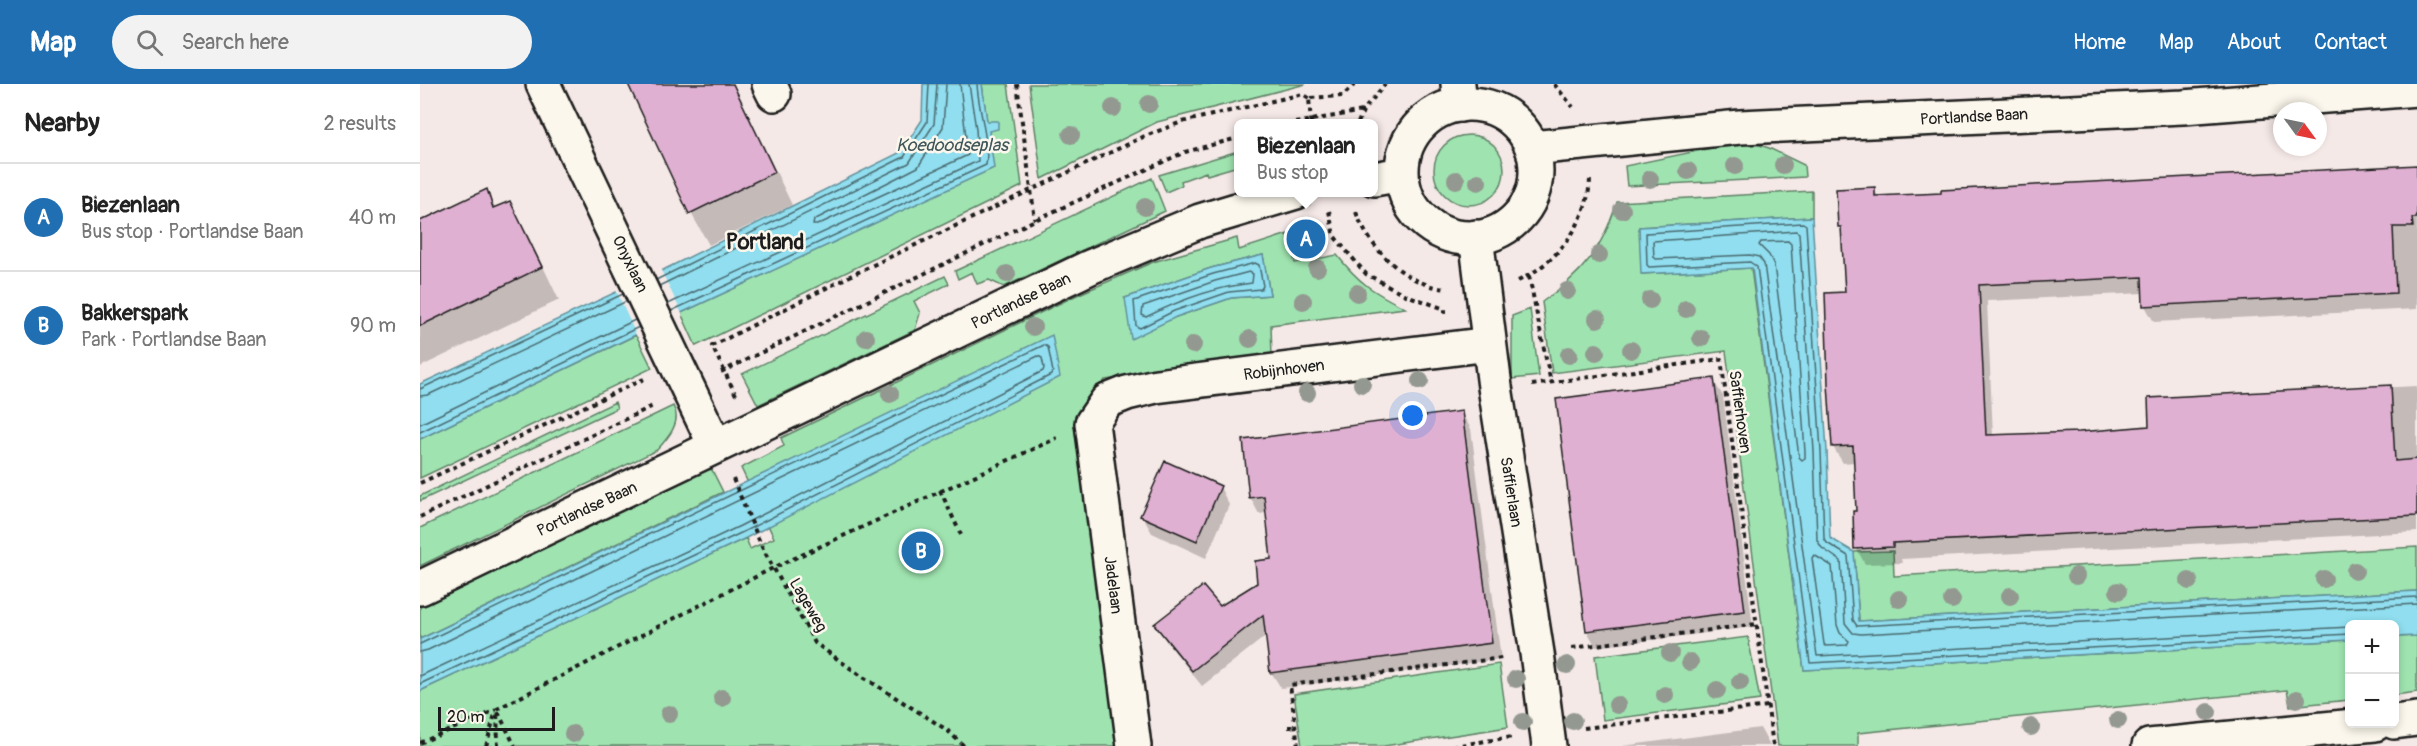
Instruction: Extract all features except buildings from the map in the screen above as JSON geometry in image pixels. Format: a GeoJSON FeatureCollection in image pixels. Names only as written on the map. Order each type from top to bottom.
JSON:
{"type":"FeatureCollection","features":[{"type":"Feature","properties":{"kind":"street","name":"Onyxlaan"},"geometry":{"type":"LineString","coordinates":[[543,84],[715,445]]}},
{"type":"Feature","properties":{"kind":"street","name":"Portlandse Baan"},"geometry":{"type":"LineString","coordinates":[[1532,148],[1740,127],[2203,106],[2417,89]]}},
{"type":"Feature","properties":{"kind":"street"},"geometry":{"type":"LineString","coordinates":[[1459,94],[1511,119],[1523,132],[1532,148],[1535,182],[1530,199],[1521,213],[1508,225],[1493,233],[1476,237],[1449,235],[1425,222],[1388,177],[1403,158],[1418,128],[1430,117],[1444,109],[1459,94]]}},
{"type":"Feature","properties":{"kind":"street","name":"Portlandse Baan"},"geometry":{"type":"LineString","coordinates":[[420,588],[1090,267],[1200,221],[1279,197]]}},
{"type":"Feature","properties":{"kind":"street","name":"Saffierlaan"},"geometry":{"type":"LineString","coordinates":[[1476,237],[1495,387],[1537,653],[1548,739]]}},
{"type":"Feature","properties":{"kind":"street","name":"Robijnhoven"},"geometry":{"type":"LineString","coordinates":[[1092,423],[1107,401],[1156,386],[1489,344]]}},
{"type":"Feature","properties":{"kind":"street","name":"Jadelaan"},"geometry":{"type":"LineString","coordinates":[[1092,423],[1134,746]]}},
{"type":"Feature","properties":{"kind":"street"},"geometry":{"type":"LineString","coordinates":[[2399,721],[2417,719]]}},
{"type":"Feature","properties":{"kind":"street"},"geometry":{"type":"LineString","coordinates":[[2149,746],[2345,726]]}},
{"type":"Feature","properties":{"kind":"path"},"geometry":{"type":"LineString","coordinates":[[1017,84],[1035,220]]}},
{"type":"Feature","properties":{"kind":"path"},"geometry":{"type":"LineString","coordinates":[[420,517],[712,346],[850,276],[1172,125],[1303,94],[1309,98],[1343,96],[1355,84]]}},
{"type":"Feature","properties":{"kind":"path"},"geometry":{"type":"LineString","coordinates":[[1360,119],[1363,111],[1385,84]]}},
{"type":"Feature","properties":{"kind":"path"},"geometry":{"type":"LineString","coordinates":[[1309,98],[1311,119]]}},
{"type":"Feature","properties":{"kind":"path"},"geometry":{"type":"LineString","coordinates":[[1325,119],[1363,111]]}},
{"type":"Feature","properties":{"kind":"path"},"geometry":{"type":"LineString","coordinates":[[420,483],[679,366],[724,370],[1035,220],[1185,152],[1234,139]]}},
{"type":"Feature","properties":{"kind":"path"},"geometry":{"type":"LineString","coordinates":[[1327,204],[1334,236],[1365,274],[1406,295],[1445,309],[1452,348]]}},
{"type":"Feature","properties":{"kind":"path"},"geometry":{"type":"LineString","coordinates":[[1529,276],[1551,384]]}},
{"type":"Feature","properties":{"kind":"path"},"geometry":{"type":"LineString","coordinates":[[712,346],[753,429]]}},
{"type":"Feature","properties":{"kind":"path","name":"Saffierhoven"},"geometry":{"type":"LineString","coordinates":[[1495,387],[1551,384],[1721,359],[1773,746]]}},
{"type":"Feature","properties":{"kind":"path"},"geometry":{"type":"LineString","coordinates":[[420,742],[497,709],[773,568],[940,490],[1092,423]]}},
{"type":"Feature","properties":{"kind":"path","name":"Lageweg"},"geometry":{"type":"LineString","coordinates":[[734,481],[762,547],[815,643],[860,675],[948,730],[964,746]]}},
{"type":"Feature","properties":{"kind":"path"},"geometry":{"type":"LineString","coordinates":[[940,490],[962,537]]}},
{"type":"Feature","properties":{"kind":"path"},"geometry":{"type":"LineString","coordinates":[[1298,746],[1290,685],[1757,624]]}},
{"type":"Feature","properties":{"kind":"path"},"geometry":{"type":"LineString","coordinates":[[1453,746],[1548,739],[1768,706]]}},
{"type":"Feature","properties":{"kind":"path"},"geometry":{"type":"LineString","coordinates":[[486,746],[497,709]]}},
{"type":"Feature","properties":{"kind":"path"},"geometry":{"type":"LineString","coordinates":[[497,709],[498,746]]}},
{"type":"Feature","properties":{"kind":"path"},"geometry":{"type":"LineString","coordinates":[[497,709],[515,746]]}},
{"type":"Feature","properties":{"kind":"path"},"geometry":{"type":"LineString","coordinates":[[1288,728],[1295,727]]}},
{"type":"Feature","properties":{"kind":"green space"},"geometry":{"type":"Polygon","coordinates":[[[982,84],[1008,84],[1022,186],[696,346],[681,313],[993,168],[989,131],[998,122],[987,122],[982,84]]]}},
{"type":"Feature","properties":{"kind":"green space"},"geometry":{"type":"Polygon","coordinates":[[[1029,84],[1306,84],[1157,122],[1042,179],[1029,84]]]}},
{"type":"Feature","properties":{"kind":"green space"},"geometry":{"type":"Polygon","coordinates":[[[1469,135],[1482,138],[1494,145],[1501,157],[1504,170],[1501,183],[1494,195],[1482,202],[1469,205],[1456,202],[1444,195],[1437,183],[1434,170],[1437,157],[1444,145],[1456,138],[1469,135]]]}},
{"type":"Feature","properties":{"kind":"green space"},"geometry":{"type":"Polygon","coordinates":[[[1753,143],[1804,165],[1805,177],[1627,186],[1625,166],[1726,145],[1753,143]]]}},
{"type":"Feature","properties":{"kind":"green space"},"geometry":{"type":"Polygon","coordinates":[[[1234,152],[1234,167],[1207,175],[1206,172],[1181,181],[1182,185],[1166,192],[1159,175],[1234,152]]]}},
{"type":"Feature","properties":{"kind":"green space"},"geometry":{"type":"Polygon","coordinates":[[[1152,178],[1165,211],[1004,287],[989,280],[977,284],[972,272],[958,279],[955,271],[1152,178]]]}},
{"type":"Feature","properties":{"kind":"green space"},"geometry":{"type":"Polygon","coordinates":[[[1812,191],[1812,217],[1639,227],[1642,274],[1751,268],[1804,670],[2345,640],[2345,700],[2290,706],[2287,690],[1858,733],[1858,746],[1778,746],[1726,351],[1552,373],[1542,302],[1556,292],[1589,260],[1605,234],[1617,202],[1812,191]]]}},
{"type":"Feature","properties":{"kind":"green space"},"geometry":{"type":"Polygon","coordinates":[[[1288,234],[1295,263],[1337,255],[1367,286],[1405,308],[1271,325],[1272,358],[1105,380],[1079,418],[1116,746],[420,746],[420,691],[746,538],[750,549],[774,538],[741,468],[784,446],[781,438],[1077,295],[1153,262],[1237,238],[1239,250],[1288,234]],[[1263,255],[1211,268],[1125,298],[1176,317],[1231,298],[1270,295],[1263,255]]]}},
{"type":"Feature","properties":{"kind":"green space"},"geometry":{"type":"Polygon","coordinates":[[[945,276],[949,284],[914,301],[920,313],[915,330],[758,405],[742,374],[945,276]]]}},
{"type":"Feature","properties":{"kind":"green space"},"geometry":{"type":"Polygon","coordinates":[[[1530,309],[1539,376],[1512,379],[1512,316],[1530,309]]]}},
{"type":"Feature","properties":{"kind":"green space"},"geometry":{"type":"Polygon","coordinates":[[[636,335],[652,368],[420,478],[420,439],[636,335]]]}},
{"type":"Feature","properties":{"kind":"green space"},"geometry":{"type":"Polygon","coordinates":[[[615,402],[617,408],[420,501],[420,496],[615,402]]]}},
{"type":"Feature","properties":{"kind":"green space"},"geometry":{"type":"Polygon","coordinates":[[[673,406],[676,412],[675,424],[657,450],[420,566],[420,528],[673,406]]]}},
{"type":"Feature","properties":{"kind":"green space"},"geometry":{"type":"Polygon","coordinates":[[[708,469],[712,470],[723,492],[420,639],[420,607],[708,469]]]}},
{"type":"Feature","properties":{"kind":"green space"},"geometry":{"type":"Polygon","coordinates":[[[2417,547],[2417,591],[1859,621],[1854,552],[1893,551],[1894,576],[2417,547]]]}},
{"type":"Feature","properties":{"kind":"green space"},"geometry":{"type":"Polygon","coordinates":[[[2417,636],[2417,692],[2399,694],[2399,637],[2417,636]]]}},
{"type":"Feature","properties":{"kind":"green space"},"geometry":{"type":"Polygon","coordinates":[[[1748,637],[1760,700],[1603,720],[1595,656],[1748,637]]]}},
{"type":"Feature","properties":{"kind":"green space"},"geometry":{"type":"Polygon","coordinates":[[[1499,664],[1508,727],[1384,746],[1302,746],[1294,694],[1499,664]]]}},
{"type":"Feature","properties":{"kind":"water","name":"Koedoodseplas"},"geometry":{"type":"Polygon","coordinates":[[[923,84],[982,84],[987,121],[998,121],[998,129],[989,131],[994,168],[681,313],[420,439],[420,384],[661,271],[901,152],[922,120],[923,84]]]}},
{"type":"Feature","properties":{"kind":"water"},"geometry":{"type":"Polygon","coordinates":[[[1812,217],[1827,451],[1830,538],[1854,552],[1859,621],[2417,591],[2417,636],[2399,637],[2399,620],[2345,620],[2345,640],[1804,670],[1752,268],[1641,274],[1639,227],[1812,217]]]}},
{"type":"Feature","properties":{"kind":"water"},"geometry":{"type":"Polygon","coordinates":[[[1263,255],[1270,295],[1231,298],[1176,317],[1131,339],[1125,298],[1211,268],[1263,255]]]}},
{"type":"Feature","properties":{"kind":"water"},"geometry":{"type":"Polygon","coordinates":[[[1052,335],[1060,377],[746,538],[420,691],[420,639],[1052,335]]]}},
{"type":"Feature","properties":{"kind":"pier"},"geometry":{"type":"Polygon","coordinates":[[[660,268],[683,316],[637,337],[615,288],[660,268]]]}},
{"type":"Feature","properties":{"kind":"place","name":"Biezenlaan"},"geometry":{"type":"Point","coordinates":[1306,239]}},
{"type":"Feature","properties":{"kind":"place","name":"Bakkerspark"},"geometry":{"type":"Point","coordinates":[921,551]}},
{"type":"Feature","properties":{"kind":"district","name":"Portland"},"geometry":{"type":"Point","coordinates":[765,242]}}]}
